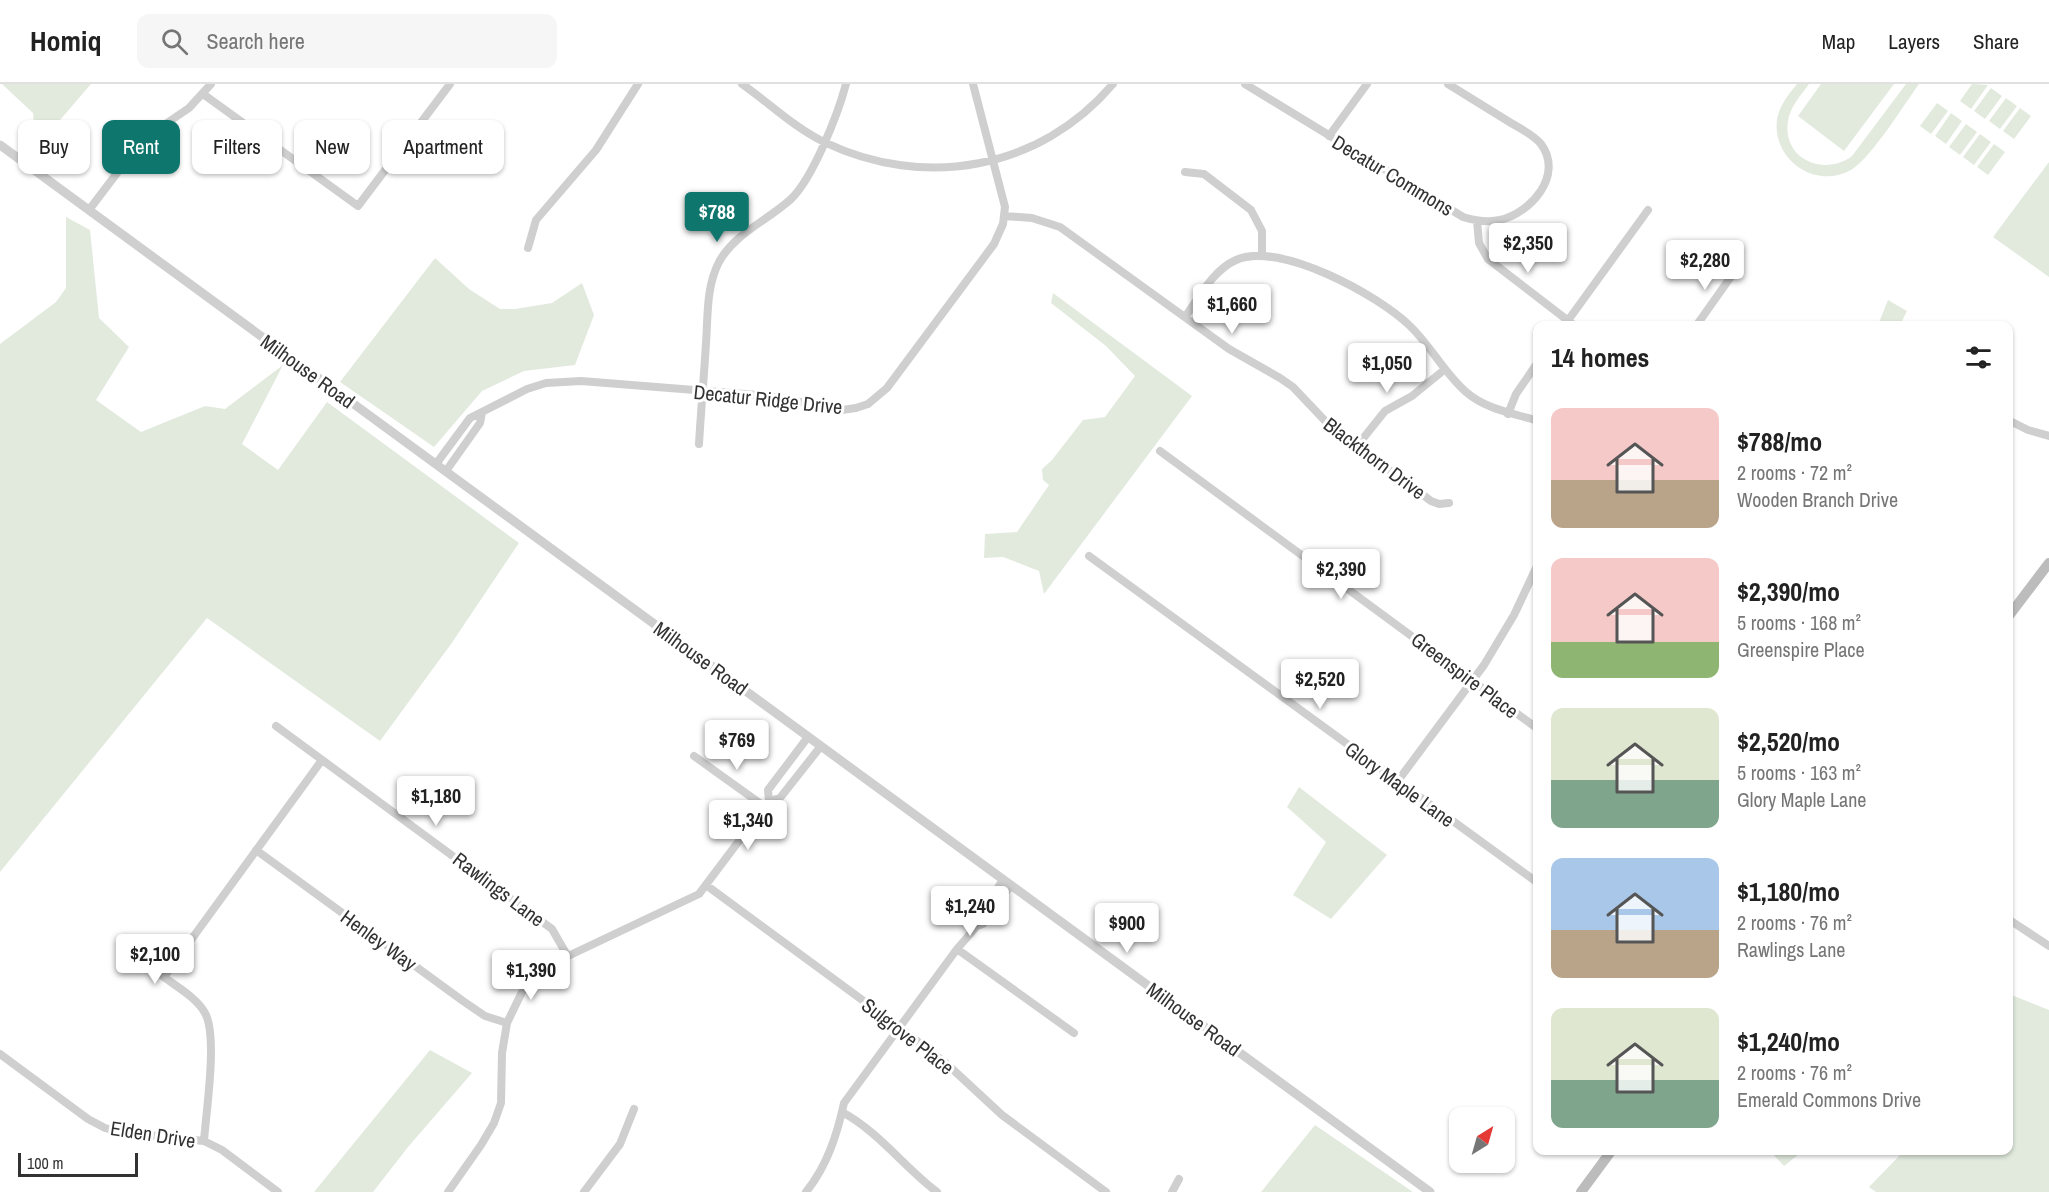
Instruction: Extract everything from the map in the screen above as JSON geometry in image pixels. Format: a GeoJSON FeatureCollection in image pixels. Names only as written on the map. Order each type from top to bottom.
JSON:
{"type":"FeatureCollection","features":[{"type":"Feature","properties":{"kind":"main road"},"geometry":{"type":"LineString","coordinates":[[2013,610],[2049,563]]}},
{"type":"Feature","properties":{"kind":"main road"},"geometry":{"type":"LineString","coordinates":[[1581,1192],[1608,1155]]}},
{"type":"Feature","properties":{"kind":"street"},"geometry":{"type":"LineString","coordinates":[[89,210],[141,141],[186,111],[211,84]]}},
{"type":"Feature","properties":{"kind":"street"},"geometry":{"type":"LineString","coordinates":[[203,94],[358,206],[450,84]]}},
{"type":"Feature","properties":{"kind":"street"},"geometry":{"type":"LineString","coordinates":[[528,248],[536,220],[596,150],[638,84]]}},
{"type":"Feature","properties":{"kind":"street"},"geometry":{"type":"LineString","coordinates":[[742,84],[808,133],[858,156],[901,167],[945,168],[993,161],[1023,151],[1062,130],[1086,112],[1113,84]]}},
{"type":"Feature","properties":{"kind":"street"},"geometry":{"type":"LineString","coordinates":[[699,444],[709,299],[716,269],[724,254],[735,241],[795,194],[825,142],[846,84]]}},
{"type":"Feature","properties":{"kind":"street"},"geometry":{"type":"LineString","coordinates":[[973,84],[1004,201],[1005,216]]}},
{"type":"Feature","properties":{"kind":"street","name":"Decatur Commons"},"geometry":{"type":"LineString","coordinates":[[1245,84],[1427,196],[1463,217],[1477,221],[1479,243],[1488,259],[1565,321]]}},
{"type":"Feature","properties":{"kind":"street"},"geometry":{"type":"LineString","coordinates":[[1329,136],[1367,84]]}},
{"type":"Feature","properties":{"kind":"street"},"geometry":{"type":"LineString","coordinates":[[1448,84],[1538,140],[1548,160],[1549,171],[1546,182],[1526,207],[1504,219],[1477,221]]}},
{"type":"Feature","properties":{"kind":"street","name":"Milhouse Road"},"geometry":{"type":"LineString","coordinates":[[0,145],[1430,1192]]}},
{"type":"Feature","properties":{"kind":"street"},"geometry":{"type":"LineString","coordinates":[[1185,172],[1204,174],[1251,210],[1262,231],[1262,256]]}},
{"type":"Feature","properties":{"kind":"street"},"geometry":{"type":"LineString","coordinates":[[1571,321],[1648,210]]}},
{"type":"Feature","properties":{"kind":"street","name":"Decatur Ridge Drive"},"geometry":{"type":"LineString","coordinates":[[436,464],[470,418],[527,389],[546,383],[563,381],[769,396],[840,410],[856,408],[871,402],[887,388],[994,244],[1005,216]]}},
{"type":"Feature","properties":{"kind":"street","name":"Blackthorn Drive"},"geometry":{"type":"LineString","coordinates":[[1005,216],[1032,218],[1060,227],[1236,353],[1293,387],[1329,425],[1431,501],[1439,504],[1449,503]]}},
{"type":"Feature","properties":{"kind":"street"},"geometry":{"type":"LineString","coordinates":[[1185,317],[1216,275],[1224,267],[1244,257],[1262,256],[1319,271],[1372,297],[1397,314],[1431,350],[1444,370],[1469,394],[1490,407],[1533,420]]}},
{"type":"Feature","properties":{"kind":"street"},"geometry":{"type":"LineString","coordinates":[[1700,321],[1735,271]]}},
{"type":"Feature","properties":{"kind":"street"},"geometry":{"type":"LineString","coordinates":[[1508,414],[1516,394],[1533,369]]}},
{"type":"Feature","properties":{"kind":"street"},"geometry":{"type":"LineString","coordinates":[[1357,447],[1383,413],[1393,405],[1412,396],[1444,370]]}},
{"type":"Feature","properties":{"kind":"street"},"geometry":{"type":"LineString","coordinates":[[446,471],[480,423],[482,413]]}},
{"type":"Feature","properties":{"kind":"street"},"geometry":{"type":"LineString","coordinates":[[2013,422],[2049,436]]}},
{"type":"Feature","properties":{"kind":"street","name":"Greenspire Place"},"geometry":{"type":"LineString","coordinates":[[1160,451],[1533,725]]}},
{"type":"Feature","properties":{"kind":"street","name":"Glory Maple Lane"},"geometry":{"type":"LineString","coordinates":[[1089,556],[1533,879]]}},
{"type":"Feature","properties":{"kind":"street"},"geometry":{"type":"LineString","coordinates":[[1397,782],[1473,681],[1508,627],[1533,574]]}},
{"type":"Feature","properties":{"kind":"street","name":"Rawlings Lane"},"geometry":{"type":"LineString","coordinates":[[276,726],[552,929],[567,955]]}},
{"type":"Feature","properties":{"kind":"street"},"geometry":{"type":"LineString","coordinates":[[767,804],[768,790],[808,737]]}},
{"type":"Feature","properties":{"kind":"street"},"geometry":{"type":"LineString","coordinates":[[448,1192],[494,1123],[501,1102],[502,1053],[507,1023],[522,992],[547,966],[699,894],[767,804],[780,798],[821,746]]}},
{"type":"Feature","properties":{"kind":"street"},"geometry":{"type":"LineString","coordinates":[[694,756],[767,804]]}},
{"type":"Feature","properties":{"kind":"street"},"geometry":{"type":"LineString","coordinates":[[164,977],[322,760]]}},
{"type":"Feature","properties":{"kind":"street","name":"Henley Way"},"geometry":{"type":"LineString","coordinates":[[256,850],[463,1001],[485,1016],[507,1023]]}},
{"type":"Feature","properties":{"kind":"street"},"geometry":{"type":"LineString","coordinates":[[806,1192],[826,1162],[839,1128],[844,1103],[957,949],[977,926],[983,924],[1007,883]]}},
{"type":"Feature","properties":{"kind":"street","name":"Sulgrove Place"},"geometry":{"type":"LineString","coordinates":[[706,885],[899,1027],[948,1065],[1002,1115],[1106,1192]]}},
{"type":"Feature","properties":{"kind":"street"},"geometry":{"type":"LineString","coordinates":[[2013,922],[2049,946]]}},
{"type":"Feature","properties":{"kind":"street"},"geometry":{"type":"LineString","coordinates":[[125,948],[195,1002],[204,1011],[210,1024],[212,1041],[204,1141]]}},
{"type":"Feature","properties":{"kind":"street"},"geometry":{"type":"LineString","coordinates":[[957,949],[1074,1033]]}},
{"type":"Feature","properties":{"kind":"street","name":"Elden Drive"},"geometry":{"type":"LineString","coordinates":[[0,1054],[88,1119],[105,1128],[119,1132],[204,1141],[222,1150],[278,1192]]}},
{"type":"Feature","properties":{"kind":"street"},"geometry":{"type":"LineString","coordinates":[[584,1192],[620,1144],[634,1109]]}},
{"type":"Feature","properties":{"kind":"street"},"geometry":{"type":"LineString","coordinates":[[842,1112],[872,1132],[923,1182],[937,1192]]}},
{"type":"Feature","properties":{"kind":"street"},"geometry":{"type":"LineString","coordinates":[[1172,1192],[1179,1179]]}},
{"type":"Feature","properties":{"kind":"shaded area"},"geometry":{"type":"Polygon","coordinates":[[[2,84],[91,84],[60,120],[34,120],[33,113],[2,84]]]}},
{"type":"Feature","properties":{"kind":"shaded area"},"geometry":{"type":"Polygon","coordinates":[[[1797,84],[1809,84],[1796,101],[1789,116],[1788,134],[1792,145],[1807,161],[1829,165],[1852,156],[1906,84],[1919,84],[1859,164],[1838,175],[1824,176],[1811,174],[1799,168],[1789,159],[1777,134],[1780,110],[1797,84]]]}},
{"type":"Feature","properties":{"kind":"shaded area"},"geometry":{"type":"Polygon","coordinates":[[[1821,84],[1894,84],[1844,151],[1798,116],[1821,84]]]}},
{"type":"Feature","properties":{"kind":"shaded area"},"geometry":{"type":"Polygon","coordinates":[[[1972,84],[1988,85],[1971,109],[1960,101],[1972,84]]]}},
{"type":"Feature","properties":{"kind":"shaded area"},"geometry":{"type":"Polygon","coordinates":[[[1991,88],[2002,96],[1985,119],[1974,111],[1991,88]]]}},
{"type":"Feature","properties":{"kind":"shaded area"},"geometry":{"type":"Polygon","coordinates":[[[2006,98],[2017,106],[2000,129],[1989,121],[2006,98]]]}},
{"type":"Feature","properties":{"kind":"shaded area"},"geometry":{"type":"Polygon","coordinates":[[[1937,103],[1948,111],[1931,134],[1920,126],[1937,103]]]}},
{"type":"Feature","properties":{"kind":"shaded area"},"geometry":{"type":"Polygon","coordinates":[[[2020,108],[2031,116],[2014,139],[2003,131],[2020,108]]]}},
{"type":"Feature","properties":{"kind":"shaded area"},"geometry":{"type":"Polygon","coordinates":[[[1951,113],[1962,121],[1946,144],[1935,136],[1951,113]]]}},
{"type":"Feature","properties":{"kind":"shaded area"},"geometry":{"type":"Polygon","coordinates":[[[1966,124],[1977,132],[1960,155],[1949,147],[1966,124]]]}},
{"type":"Feature","properties":{"kind":"shaded area"},"geometry":{"type":"Polygon","coordinates":[[[1980,134],[1991,142],[1974,165],[1963,157],[1980,134]]]}},
{"type":"Feature","properties":{"kind":"shaded area"},"geometry":{"type":"Polygon","coordinates":[[[1994,144],[2005,152],[1988,175],[1977,167],[1994,144]]]}},
{"type":"Feature","properties":{"kind":"shaded area"},"geometry":{"type":"Polygon","coordinates":[[[2049,162],[2049,277],[1993,237],[2049,162]]]}},
{"type":"Feature","properties":{"kind":"shaded area"},"geometry":{"type":"Polygon","coordinates":[[[66,217],[90,230],[99,318],[129,347],[96,400],[141,432],[205,406],[225,409],[283,365],[242,444],[278,470],[327,402],[519,543],[451,644],[380,741],[207,618],[0,872],[0,344],[56,302],[66,288],[66,217]]]}},
{"type":"Feature","properties":{"kind":"shaded area"},"geometry":{"type":"Polygon","coordinates":[[[435,258],[469,289],[500,309],[552,303],[582,283],[594,315],[575,365],[524,371],[482,391],[434,447],[340,382],[435,258]]]}},
{"type":"Feature","properties":{"kind":"shaded area"},"geometry":{"type":"Polygon","coordinates":[[[1053,293],[1192,396],[1044,594],[1039,571],[1003,557],[984,558],[985,534],[1017,532],[1049,485],[1043,480],[1042,469],[1052,460],[1083,420],[1105,417],[1135,376],[1106,346],[1051,303],[1053,293]]]}},
{"type":"Feature","properties":{"kind":"shaded area"},"geometry":{"type":"Polygon","coordinates":[[[1888,300],[1907,311],[1902,321],[1880,321],[1888,300]]]}},
{"type":"Feature","properties":{"kind":"shaded area"},"geometry":{"type":"Polygon","coordinates":[[[1299,787],[1387,855],[1331,919],[1293,895],[1326,842],[1287,807],[1299,787]]]}},
{"type":"Feature","properties":{"kind":"shaded area"},"geometry":{"type":"Polygon","coordinates":[[[2013,996],[2049,1010],[2049,1192],[1876,1192],[1869,1187],[1900,1155],[2013,1155],[2013,996]]]}},
{"type":"Feature","properties":{"kind":"shaded area"},"geometry":{"type":"Polygon","coordinates":[[[430,1050],[472,1073],[408,1147],[373,1192],[314,1192],[430,1050]]]}},
{"type":"Feature","properties":{"kind":"shaded area"},"geometry":{"type":"Polygon","coordinates":[[[1315,1125],[1413,1192],[1261,1192],[1315,1125]]]}},
{"type":"Feature","properties":{"kind":"shaded area"},"geometry":{"type":"Polygon","coordinates":[[[1774,1155],[1798,1155],[1784,1166],[1774,1155]]]}}]}
